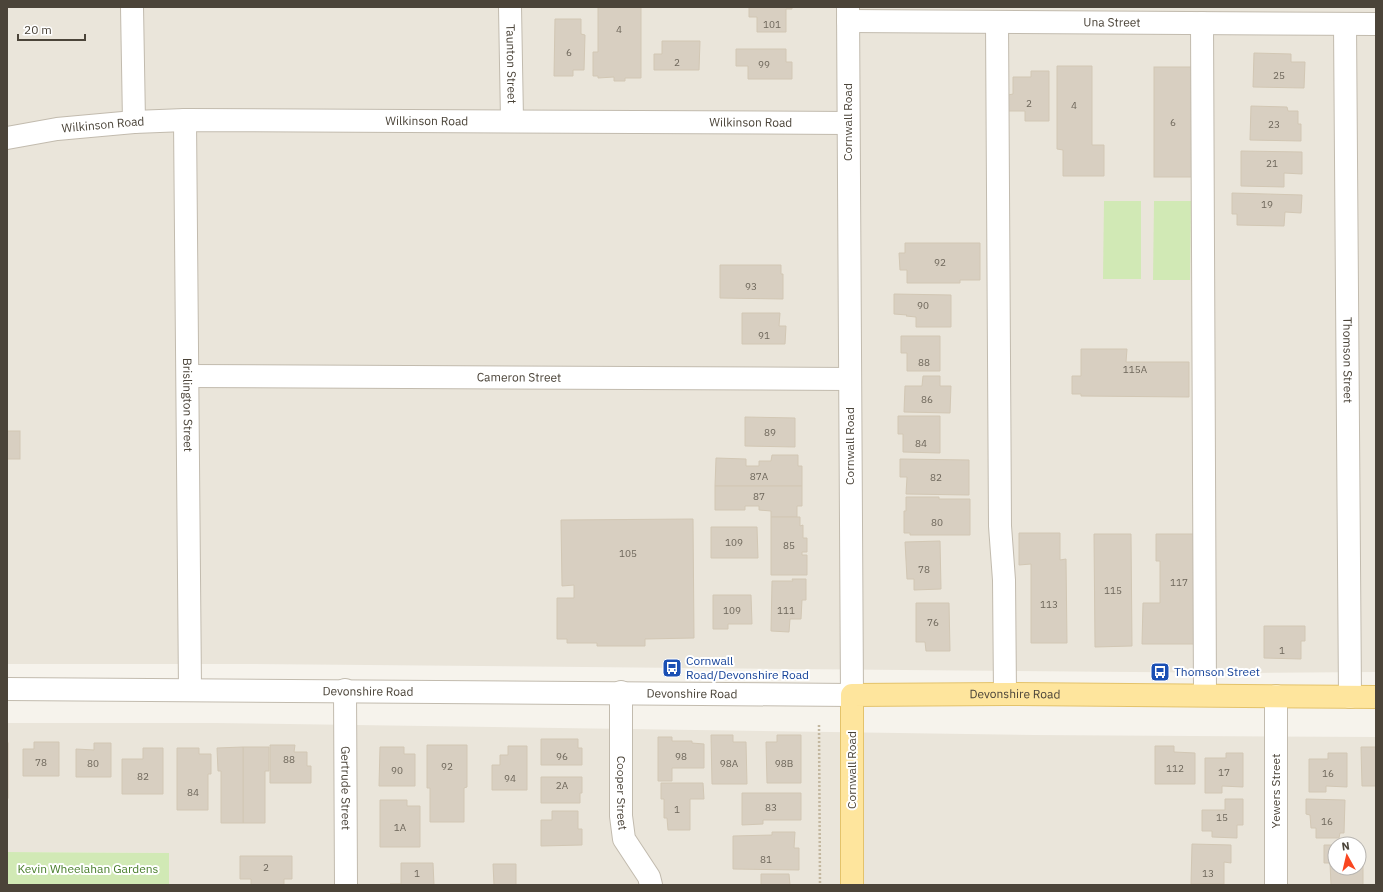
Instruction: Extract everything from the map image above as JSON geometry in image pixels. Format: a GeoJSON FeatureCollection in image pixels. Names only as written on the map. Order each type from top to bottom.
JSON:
{"type":"FeatureCollection","features":[{"type":"Feature","properties":{"kind":"main road","name":"Devonshire Road"},"geometry":{"type":"LineString","coordinates":[[852,695],[1005,694],[1376,697]]}},
{"type":"Feature","properties":{"kind":"main road","name":"Cornwall Road"},"geometry":{"type":"LineString","coordinates":[[852,695],[852,885]]}},
{"type":"Feature","properties":{"kind":"street"},"geometry":{"type":"LineString","coordinates":[[132,7],[134,122]]}},
{"type":"Feature","properties":{"kind":"street","name":"Taunton Street"},"geometry":{"type":"LineString","coordinates":[[510,7],[512,120]]}},
{"type":"Feature","properties":{"kind":"street","name":"Una Street"},"geometry":{"type":"LineString","coordinates":[[848,14],[997,22],[1376,24]]}},
{"type":"Feature","properties":{"kind":"street","name":"Cornwall Road"},"geometry":{"type":"LineString","coordinates":[[848,14],[852,695]]}},
{"type":"Feature","properties":{"kind":"street"},"geometry":{"type":"LineString","coordinates":[[997,22],[1000,518],[1004,580],[1005,694]]}},
{"type":"Feature","properties":{"kind":"street"},"geometry":{"type":"LineString","coordinates":[[1202,23],[1205,695]]}},
{"type":"Feature","properties":{"kind":"street","name":"Thomson Street"},"geometry":{"type":"LineString","coordinates":[[1345,24],[1350,697]]}},
{"type":"Feature","properties":{"kind":"street","name":"Wilkinson Road"},"geometry":{"type":"LineString","coordinates":[[7,138],[57,130],[134,122],[185,120],[848,122]]}},
{"type":"Feature","properties":{"kind":"street","name":"Brislington Street"},"geometry":{"type":"LineString","coordinates":[[185,120],[190,690]]}},
{"type":"Feature","properties":{"kind":"street","name":"Cameron Street"},"geometry":{"type":"LineString","coordinates":[[188,376],[850,379]]}},
{"type":"Feature","properties":{"kind":"street","name":"Devonshire Road"},"geometry":{"type":"LineString","coordinates":[[7,689],[345,690],[852,695]]}},
{"type":"Feature","properties":{"kind":"street","name":"Gertrude Street"},"geometry":{"type":"LineString","coordinates":[[345,690],[346,885]]}},
{"type":"Feature","properties":{"kind":"street","name":"Cooper Street"},"geometry":{"type":"LineString","coordinates":[[620,692],[621,816],[624,840],[649,877],[651,885]]}},
{"type":"Feature","properties":{"kind":"street","name":"Yewers Street"},"geometry":{"type":"LineString","coordinates":[[1276,696],[1276,885]]}},
{"type":"Feature","properties":{"kind":"path"},"geometry":{"type":"LineString","coordinates":[[819,725],[820,885]]}},
{"type":"Feature","properties":{"kind":"shaded area"},"geometry":{"type":"Polygon","coordinates":[[[7,7],[1376,7],[1376,672],[1251,673],[245,664],[7,664],[7,7]]]}},
{"type":"Feature","properties":{"kind":"shaded area"},"geometry":{"type":"Polygon","coordinates":[[[7,723],[215,723],[1034,735],[1376,737],[1376,885],[169,885],[168,853],[7,852],[7,723]]]}},
{"type":"Feature","properties":{"kind":"green space"},"geometry":{"type":"Polygon","coordinates":[[[1104,201],[1141,201],[1141,279],[1103,279],[1104,201]]]}},
{"type":"Feature","properties":{"kind":"green space"},"geometry":{"type":"Polygon","coordinates":[[[1154,201],[1191,201],[1190,280],[1153,280],[1154,201]]]}},
{"type":"Feature","properties":{"kind":"green space","name":"Kevin Wheelahan Gardens"},"geometry":{"type":"Polygon","coordinates":[[[7,852],[169,853],[169,885],[7,885],[7,852]]]}},
{"type":"Feature","properties":{"kind":"building"},"geometry":{"type":"Polygon","coordinates":[[[598,7],[641,7],[641,78],[625,78],[625,81],[614,81],[614,77],[598,78],[598,76],[593,76],[593,52],[598,52],[598,7]]]}},
{"type":"Feature","properties":{"kind":"building"},"geometry":{"type":"Polygon","coordinates":[[[749,7],[792,7],[792,9],[786,9],[786,32],[757,32],[757,17],[749,17],[749,7]]]}},
{"type":"Feature","properties":{"kind":"building"},"geometry":{"type":"Polygon","coordinates":[[[555,19],[581,19],[581,34],[585,35],[584,70],[573,70],[573,76],[554,76],[555,19]]]}},
{"type":"Feature","properties":{"kind":"building"},"geometry":{"type":"Polygon","coordinates":[[[662,41],[700,41],[699,70],[654,70],[654,54],[662,54],[662,41]]]}},
{"type":"Feature","properties":{"kind":"building"},"geometry":{"type":"Polygon","coordinates":[[[736,49],[786,49],[786,62],[792,62],[792,79],[748,79],[748,66],[736,66],[736,49]]]}},
{"type":"Feature","properties":{"kind":"building"},"geometry":{"type":"Polygon","coordinates":[[[1254,53],[1291,54],[1291,62],[1305,62],[1304,88],[1253,87],[1254,53]]]}},
{"type":"Feature","properties":{"kind":"building"},"geometry":{"type":"Polygon","coordinates":[[[1057,66],[1092,66],[1092,145],[1104,145],[1104,176],[1063,176],[1063,150],[1057,149],[1057,66]]]}},
{"type":"Feature","properties":{"kind":"building"},"geometry":{"type":"Polygon","coordinates":[[[1154,67],[1192,67],[1192,177],[1154,177],[1154,67]]]}},
{"type":"Feature","properties":{"kind":"building"},"geometry":{"type":"Polygon","coordinates":[[[1031,71],[1049,71],[1049,121],[1025,121],[1025,111],[1008,111],[1008,95],[1013,94],[1013,77],[1031,77],[1031,71]]]}},
{"type":"Feature","properties":{"kind":"building"},"geometry":{"type":"Polygon","coordinates":[[[1251,106],[1287,107],[1288,111],[1298,111],[1298,124],[1301,124],[1301,141],[1250,140],[1251,106]]]}},
{"type":"Feature","properties":{"kind":"building"},"geometry":{"type":"Polygon","coordinates":[[[1241,151],[1302,152],[1302,174],[1284,173],[1284,187],[1241,186],[1241,151]]]}},
{"type":"Feature","properties":{"kind":"building"},"geometry":{"type":"Polygon","coordinates":[[[1232,193],[1302,195],[1301,213],[1285,212],[1284,226],[1237,225],[1237,214],[1232,214],[1232,193]]]}},
{"type":"Feature","properties":{"kind":"building"},"geometry":{"type":"Polygon","coordinates":[[[905,243],[980,243],[980,280],[960,280],[960,283],[907,283],[907,270],[900,270],[899,253],[905,253],[905,243]]]}},
{"type":"Feature","properties":{"kind":"building"},"geometry":{"type":"Polygon","coordinates":[[[720,265],[781,265],[781,274],[783,274],[783,299],[720,298],[720,265]]]}},
{"type":"Feature","properties":{"kind":"building"},"geometry":{"type":"Polygon","coordinates":[[[894,294],[951,295],[951,327],[916,327],[916,317],[894,314],[894,294]]]}},
{"type":"Feature","properties":{"kind":"building"},"geometry":{"type":"Polygon","coordinates":[[[742,313],[780,313],[779,326],[786,326],[785,344],[742,344],[742,313]]]}},
{"type":"Feature","properties":{"kind":"building"},"geometry":{"type":"Polygon","coordinates":[[[901,336],[940,336],[940,371],[907,371],[907,353],[901,353],[901,336]]]}},
{"type":"Feature","properties":{"kind":"building"},"geometry":{"type":"Polygon","coordinates":[[[1081,349],[1127,349],[1126,362],[1189,362],[1189,397],[1081,396],[1081,394],[1072,394],[1072,376],[1081,376],[1081,349]]]}},
{"type":"Feature","properties":{"kind":"building"},"geometry":{"type":"Polygon","coordinates":[[[923,376],[940,376],[940,386],[951,386],[950,413],[904,412],[905,386],[922,386],[923,376]]]}},
{"type":"Feature","properties":{"kind":"building"},"geometry":{"type":"Polygon","coordinates":[[[898,416],[940,416],[940,453],[903,452],[903,434],[898,434],[898,416]]]}},
{"type":"Feature","properties":{"kind":"building"},"geometry":{"type":"Polygon","coordinates":[[[745,417],[795,418],[795,447],[745,446],[745,417]]]}},
{"type":"Feature","properties":{"kind":"building"},"geometry":{"type":"Polygon","coordinates":[[[7,431],[20,431],[20,459],[7,459],[7,431]]]}},
{"type":"Feature","properties":{"kind":"building"},"geometry":{"type":"Polygon","coordinates":[[[772,455],[798,455],[798,466],[802,466],[802,486],[715,486],[716,458],[746,459],[746,466],[759,466],[759,461],[771,461],[772,455]]]}},
{"type":"Feature","properties":{"kind":"building"},"geometry":{"type":"Polygon","coordinates":[[[900,459],[969,460],[969,495],[906,494],[907,477],[900,477],[900,459]]]}},
{"type":"Feature","properties":{"kind":"building"},"geometry":{"type":"Polygon","coordinates":[[[715,486],[802,486],[802,506],[797,506],[797,517],[771,517],[771,511],[759,510],[759,506],[745,506],[745,510],[715,510],[715,486]]]}},
{"type":"Feature","properties":{"kind":"building"},"geometry":{"type":"Polygon","coordinates":[[[906,497],[970,499],[970,535],[910,535],[910,533],[904,533],[904,511],[906,511],[906,497]]]}},
{"type":"Feature","properties":{"kind":"building"},"geometry":{"type":"Polygon","coordinates":[[[771,517],[800,517],[800,526],[803,525],[803,538],[807,538],[807,552],[802,552],[802,555],[807,555],[807,575],[771,575],[771,517]]]}},
{"type":"Feature","properties":{"kind":"building"},"geometry":{"type":"Polygon","coordinates":[[[693,519],[694,638],[645,639],[645,646],[597,646],[597,643],[567,643],[567,639],[557,639],[557,598],[574,598],[574,585],[562,586],[561,520],[693,519]]]}},
{"type":"Feature","properties":{"kind":"building"},"geometry":{"type":"Polygon","coordinates":[[[711,527],[757,527],[758,558],[711,558],[711,527]]]}},
{"type":"Feature","properties":{"kind":"building"},"geometry":{"type":"Polygon","coordinates":[[[1019,533],[1060,533],[1060,560],[1066,559],[1067,643],[1031,643],[1031,564],[1019,565],[1019,533]]]}},
{"type":"Feature","properties":{"kind":"building"},"geometry":{"type":"Polygon","coordinates":[[[1094,534],[1131,534],[1132,646],[1095,647],[1094,534]]]}},
{"type":"Feature","properties":{"kind":"building"},"geometry":{"type":"Polygon","coordinates":[[[1156,534],[1197,534],[1196,644],[1142,644],[1143,603],[1160,603],[1160,561],[1156,561],[1156,534]]]}},
{"type":"Feature","properties":{"kind":"building"},"geometry":{"type":"Polygon","coordinates":[[[940,541],[941,589],[914,590],[914,579],[907,579],[905,542],[940,541]]]}},
{"type":"Feature","properties":{"kind":"building"},"geometry":{"type":"Polygon","coordinates":[[[792,579],[806,579],[806,600],[802,600],[801,619],[790,619],[789,632],[771,631],[772,581],[793,581],[792,579]]]}},
{"type":"Feature","properties":{"kind":"building"},"geometry":{"type":"Polygon","coordinates":[[[713,595],[751,595],[752,624],[728,624],[728,629],[713,629],[713,595]]]}},
{"type":"Feature","properties":{"kind":"building"},"geometry":{"type":"Polygon","coordinates":[[[916,603],[949,603],[950,651],[926,651],[925,642],[916,642],[916,603]]]}},
{"type":"Feature","properties":{"kind":"building"},"geometry":{"type":"Polygon","coordinates":[[[1264,626],[1305,626],[1305,641],[1301,641],[1301,659],[1264,658],[1264,626]]]}},
{"type":"Feature","properties":{"kind":"building"},"geometry":{"type":"Polygon","coordinates":[[[711,735],[733,735],[733,742],[746,742],[747,784],[712,784],[711,735]]]}},
{"type":"Feature","properties":{"kind":"building"},"geometry":{"type":"Polygon","coordinates":[[[777,735],[801,735],[801,783],[767,783],[766,742],[777,742],[777,735]]]}},
{"type":"Feature","properties":{"kind":"building"},"geometry":{"type":"Polygon","coordinates":[[[658,737],[672,737],[672,741],[692,741],[692,743],[704,744],[704,768],[672,768],[672,781],[658,781],[658,737]]]}},
{"type":"Feature","properties":{"kind":"building"},"geometry":{"type":"Polygon","coordinates":[[[541,739],[578,739],[578,748],[582,748],[582,765],[541,765],[541,739]]]}},
{"type":"Feature","properties":{"kind":"building"},"geometry":{"type":"Polygon","coordinates":[[[34,742],[59,742],[59,776],[23,776],[23,749],[34,749],[34,742]]]}},
{"type":"Feature","properties":{"kind":"building"},"geometry":{"type":"Polygon","coordinates":[[[8,743],[8,798],[7,798],[8,743]]]}},
{"type":"Feature","properties":{"kind":"building"},"geometry":{"type":"Polygon","coordinates":[[[94,743],[111,743],[111,777],[76,777],[76,749],[94,750],[94,743]]]}},
{"type":"Feature","properties":{"kind":"building"},"geometry":{"type":"Polygon","coordinates":[[[270,745],[295,745],[294,752],[307,752],[307,766],[311,766],[311,783],[270,783],[270,745]]]}},
{"type":"Feature","properties":{"kind":"building"},"geometry":{"type":"Polygon","coordinates":[[[427,745],[467,745],[467,787],[464,788],[464,822],[430,822],[430,788],[427,788],[427,745]]]}},
{"type":"Feature","properties":{"kind":"building"},"geometry":{"type":"Polygon","coordinates":[[[508,746],[527,746],[527,790],[492,790],[492,765],[500,765],[500,755],[508,755],[508,746]]]}},
{"type":"Feature","properties":{"kind":"building"},"geometry":{"type":"Polygon","coordinates":[[[1155,746],[1174,746],[1174,752],[1195,753],[1195,784],[1155,784],[1155,746]]]}},
{"type":"Feature","properties":{"kind":"building"},"geometry":{"type":"Polygon","coordinates":[[[243,747],[269,747],[269,771],[265,771],[265,823],[243,823],[243,747]]]}},
{"type":"Feature","properties":{"kind":"building"},"geometry":{"type":"Polygon","coordinates":[[[243,747],[243,823],[221,823],[221,771],[218,771],[217,748],[243,747]]]}},
{"type":"Feature","properties":{"kind":"building"},"geometry":{"type":"Polygon","coordinates":[[[380,747],[404,747],[404,754],[415,754],[415,786],[379,786],[380,747]]]}},
{"type":"Feature","properties":{"kind":"building"},"geometry":{"type":"Polygon","coordinates":[[[1361,747],[1376,747],[1376,786],[1362,786],[1361,747]]]}},
{"type":"Feature","properties":{"kind":"building"},"geometry":{"type":"Polygon","coordinates":[[[143,748],[163,748],[163,794],[122,794],[122,759],[143,759],[143,748]]]}},
{"type":"Feature","properties":{"kind":"building"},"geometry":{"type":"Polygon","coordinates":[[[177,748],[199,748],[199,754],[211,754],[211,774],[208,774],[208,810],[177,810],[177,748]]]}},
{"type":"Feature","properties":{"kind":"building"},"geometry":{"type":"Polygon","coordinates":[[[1226,753],[1243,753],[1243,787],[1222,786],[1222,793],[1205,793],[1205,758],[1226,758],[1226,753]]]}},
{"type":"Feature","properties":{"kind":"building"},"geometry":{"type":"Polygon","coordinates":[[[1328,753],[1347,753],[1347,787],[1326,786],[1326,792],[1309,792],[1309,759],[1328,759],[1328,753]]]}},
{"type":"Feature","properties":{"kind":"building"},"geometry":{"type":"Polygon","coordinates":[[[541,777],[582,777],[582,793],[580,793],[580,803],[541,803],[541,777]]]}},
{"type":"Feature","properties":{"kind":"building"},"geometry":{"type":"Polygon","coordinates":[[[661,783],[703,783],[704,799],[690,799],[690,830],[668,830],[667,818],[664,818],[664,799],[661,799],[661,783]]]}},
{"type":"Feature","properties":{"kind":"building"},"geometry":{"type":"Polygon","coordinates":[[[742,793],[801,793],[801,820],[763,820],[763,824],[742,825],[742,793]]]}},
{"type":"Feature","properties":{"kind":"building"},"geometry":{"type":"Polygon","coordinates":[[[1225,799],[1243,799],[1243,825],[1237,825],[1237,838],[1212,837],[1212,831],[1202,831],[1202,810],[1225,810],[1225,799]]]}},
{"type":"Feature","properties":{"kind":"building"},"geometry":{"type":"Polygon","coordinates":[[[1306,799],[1345,800],[1344,833],[1340,833],[1339,836],[1316,838],[1316,828],[1311,828],[1310,815],[1306,814],[1306,799]]]}},
{"type":"Feature","properties":{"kind":"building"},"geometry":{"type":"Polygon","coordinates":[[[380,800],[407,800],[407,806],[420,806],[420,847],[380,847],[380,800]]]}},
{"type":"Feature","properties":{"kind":"building"},"geometry":{"type":"Polygon","coordinates":[[[552,811],[578,811],[578,829],[582,829],[582,845],[541,846],[541,820],[552,820],[552,811]]]}},
{"type":"Feature","properties":{"kind":"building"},"geometry":{"type":"Polygon","coordinates":[[[772,832],[795,832],[794,848],[799,848],[799,870],[733,869],[733,836],[772,835],[772,832]]]}},
{"type":"Feature","properties":{"kind":"building"},"geometry":{"type":"Polygon","coordinates":[[[1192,844],[1231,845],[1231,863],[1224,862],[1224,884],[1191,884],[1192,844]]]}},
{"type":"Feature","properties":{"kind":"building"},"geometry":{"type":"Polygon","coordinates":[[[1324,845],[1327,845],[1327,863],[1324,863],[1324,845]]]}},
{"type":"Feature","properties":{"kind":"building"},"geometry":{"type":"Polygon","coordinates":[[[240,856],[292,856],[292,879],[284,879],[284,885],[251,885],[251,879],[240,879],[240,856]]]}},
{"type":"Feature","properties":{"kind":"building"},"geometry":{"type":"Polygon","coordinates":[[[401,863],[433,863],[434,885],[390,885],[401,884],[401,863]]]}},
{"type":"Feature","properties":{"kind":"building"},"geometry":{"type":"Polygon","coordinates":[[[493,864],[516,864],[516,885],[494,885],[493,864]]]}},
{"type":"Feature","properties":{"kind":"building"},"geometry":{"type":"Polygon","coordinates":[[[761,874],[789,874],[790,885],[761,885],[761,874]]]}},
{"type":"Feature","properties":{"kind":"building"},"geometry":{"type":"Polygon","coordinates":[[[1331,876],[1363,876],[1363,885],[1331,885],[1331,876]]]}},
{"type":"Feature","properties":{"kind":"place","name":"Cornwall Road/Devonshire Road"},"geometry":{"type":"Point","coordinates":[672,668]}},
{"type":"Feature","properties":{"kind":"place","name":"Thomson Street"},"geometry":{"type":"Point","coordinates":[1160,672]}}]}
